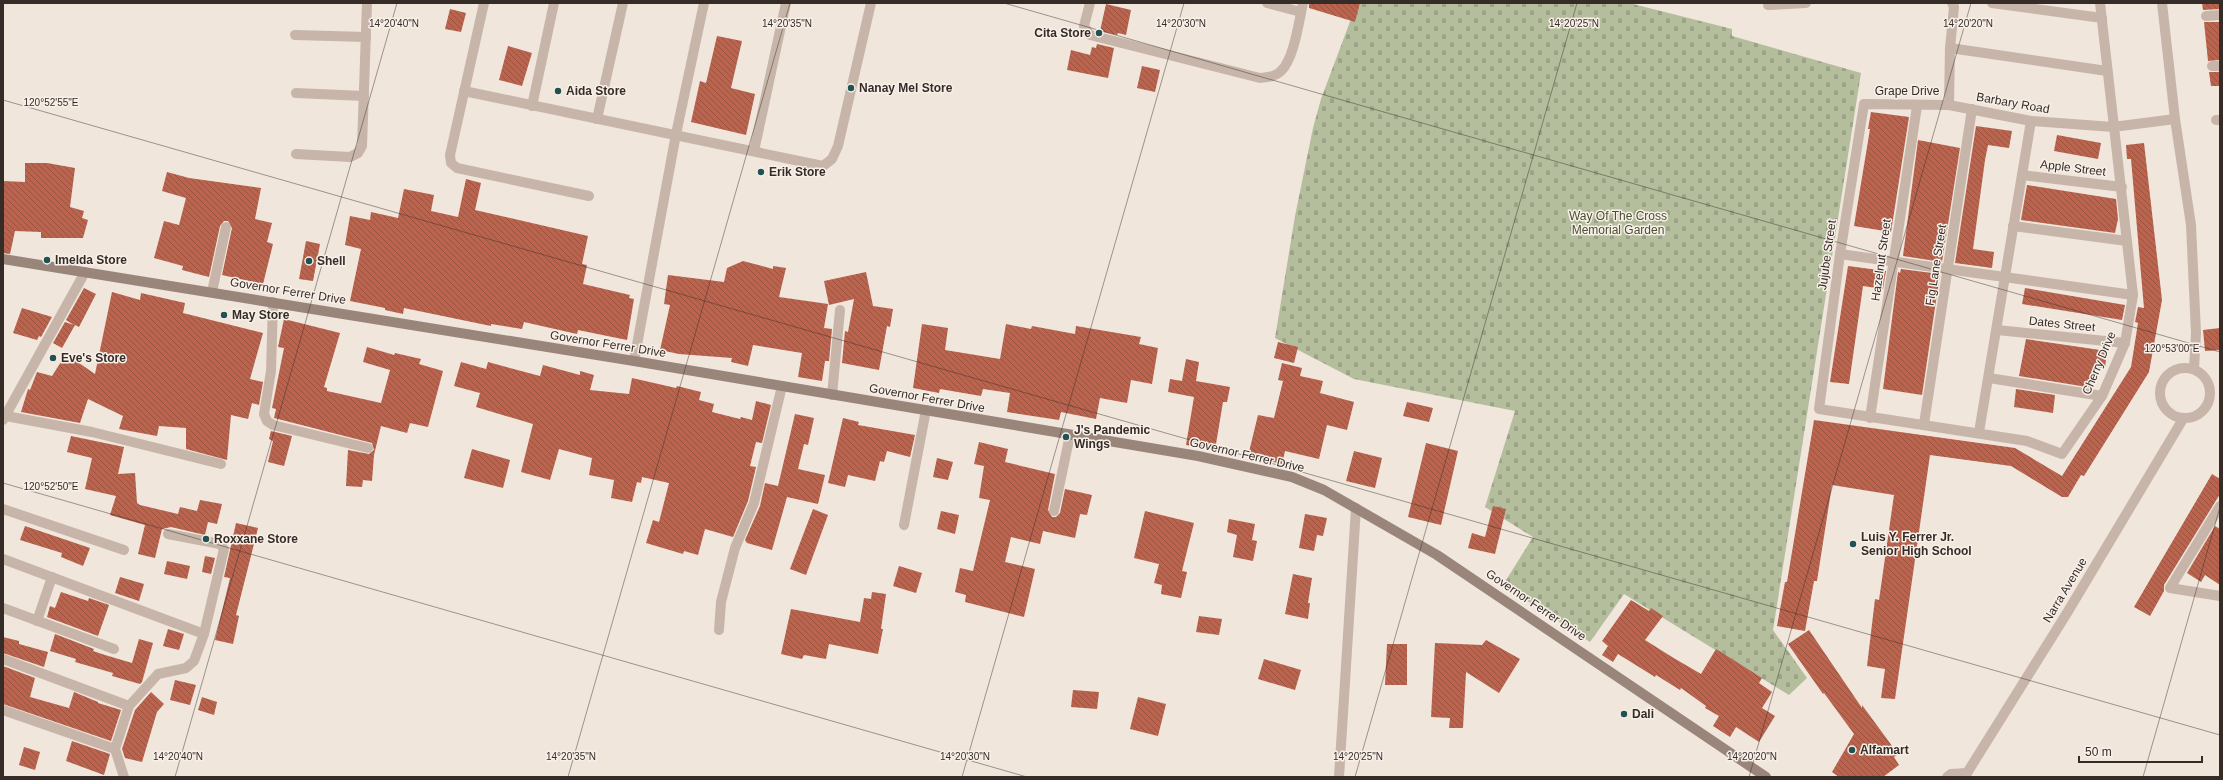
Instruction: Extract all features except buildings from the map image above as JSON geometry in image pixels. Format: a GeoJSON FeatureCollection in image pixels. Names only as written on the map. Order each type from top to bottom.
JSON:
{"type":"FeatureCollection","features":[{"type":"Feature","properties":{"kind":"main road","name":"Governor Ferrer Drive"},"geometry":{"type":"LineString","coordinates":[[3,259],[634,361],[1198,456],[1292,477],[1324,490],[1437,555],[1766,777]]}},
{"type":"Feature","properties":{"kind":"street"},"geometry":{"type":"LineString","coordinates":[[296,154],[350,157],[358,153],[362,146],[368,3]]}},
{"type":"Feature","properties":{"kind":"street"},"geometry":{"type":"LineString","coordinates":[[484,3],[450,155],[451,163],[457,168],[589,196]]}},
{"type":"Feature","properties":{"kind":"street"},"geometry":{"type":"LineString","coordinates":[[532,106],[554,3]]}},
{"type":"Feature","properties":{"kind":"street"},"geometry":{"type":"LineString","coordinates":[[598,119],[623,3]]}},
{"type":"Feature","properties":{"kind":"street"},"geometry":{"type":"LineString","coordinates":[[634,361],[676,134],[704,3]]}},
{"type":"Feature","properties":{"kind":"street"},"geometry":{"type":"LineString","coordinates":[[754,152],[786,3]]}},
{"type":"Feature","properties":{"kind":"street"},"geometry":{"type":"LineString","coordinates":[[464,91],[676,134],[823,166],[832,159],[838,146],[871,3]]}},
{"type":"Feature","properties":{"kind":"street"},"geometry":{"type":"LineString","coordinates":[[1090,3],[1084,26],[1090,35],[1260,78],[1271,77],[1281,71],[1290,59],[1302,7],[1267,3]]}},
{"type":"Feature","properties":{"kind":"street"},"geometry":{"type":"LineString","coordinates":[[1768,5],[1806,3]]}},
{"type":"Feature","properties":{"kind":"street"},"geometry":{"type":"LineString","coordinates":[[1949,105],[1950,48],[1953,20],[1952,3]]}},
{"type":"Feature","properties":{"kind":"street"},"geometry":{"type":"LineString","coordinates":[[1992,3],[2102,18]]}},
{"type":"Feature","properties":{"kind":"street","name":"Cherry Drive"},"geometry":{"type":"LineString","coordinates":[[1819,409],[1870,418],[1979,432],[2027,441],[2062,454],[2102,396],[2125,343],[2133,295],[2100,3]]}},
{"type":"Feature","properties":{"kind":"street"},"geometry":{"type":"LineString","coordinates":[[2162,3],[2175,119],[2191,224],[2196,334],[2194,369]]}},
{"type":"Feature","properties":{"kind":"street"},"geometry":{"type":"LineString","coordinates":[[2206,16],[2220,15]]}},
{"type":"Feature","properties":{"kind":"street"},"geometry":{"type":"LineString","coordinates":[[295,35],[366,37]]}},
{"type":"Feature","properties":{"kind":"street"},"geometry":{"type":"LineString","coordinates":[[1950,48],[2107,71]]}},
{"type":"Feature","properties":{"kind":"street"},"geometry":{"type":"LineString","coordinates":[[296,93],[364,96]]}},
{"type":"Feature","properties":{"kind":"street","name":"Grape Drive"},"geometry":{"type":"LineString","coordinates":[[1864,104],[1916,106],[1949,105]]}},
{"type":"Feature","properties":{"kind":"street","name":"Jujube Street"},"geometry":{"type":"LineString","coordinates":[[1819,409],[1840,254],[1864,104]]}},
{"type":"Feature","properties":{"kind":"street","name":"Barbary Road"},"geometry":{"type":"LineString","coordinates":[[1949,105],[2031,121],[2113,127],[2175,119]]}},
{"type":"Feature","properties":{"kind":"street","name":"Hazelnut Street"},"geometry":{"type":"LineString","coordinates":[[1870,418],[1916,106]]}},
{"type":"Feature","properties":{"kind":"street","name":"Fig Lane Street"},"geometry":{"type":"LineString","coordinates":[[1924,424],[1949,269],[1972,109]]}},
{"type":"Feature","properties":{"kind":"street"},"geometry":{"type":"LineString","coordinates":[[1979,432],[2031,121]]}},
{"type":"Feature","properties":{"kind":"street","name":"Apple Street"},"geometry":{"type":"LineString","coordinates":[[2022,175],[2122,187]]}},
{"type":"Feature","properties":{"kind":"street"},"geometry":{"type":"LineString","coordinates":[[2014,226],[2127,241]]}},
{"type":"Feature","properties":{"kind":"street"},"geometry":{"type":"LineString","coordinates":[[212,292],[226,227]]}},
{"type":"Feature","properties":{"kind":"street"},"geometry":{"type":"LineString","coordinates":[[1840,254],[2133,295]]}},
{"type":"Feature","properties":{"kind":"street"},"geometry":{"type":"LineString","coordinates":[[85,272],[4,418],[92,432],[221,464]]}},
{"type":"Feature","properties":{"kind":"street"},"geometry":{"type":"LineString","coordinates":[[273,302],[271,371],[264,414],[267,421],[273,425],[368,448]]}},
{"type":"Feature","properties":{"kind":"street"},"geometry":{"type":"LineString","coordinates":[[832,395],[840,310]]}},
{"type":"Feature","properties":{"kind":"street","name":"Dates Street"},"geometry":{"type":"LineString","coordinates":[[1997,330],[2125,343]]}},
{"type":"Feature","properties":{"kind":"street"},"geometry":{"type":"LineString","coordinates":[[2180,368],[2194,369],[2206,377],[2215,393],[2203,411],[2190,418],[2183,419],[2170,413],[2161,402],[2160,387],[2167,375],[2174,371],[2180,368]]}},
{"type":"Feature","properties":{"kind":"street"},"geometry":{"type":"LineString","coordinates":[[1989,378],[2102,396]]}},
{"type":"Feature","properties":{"kind":"street"},"geometry":{"type":"LineString","coordinates":[[719,630],[721,602],[735,548],[754,503],[782,386]]}},
{"type":"Feature","properties":{"kind":"street"},"geometry":{"type":"LineString","coordinates":[[904,525],[926,410]]}},
{"type":"Feature","properties":{"kind":"street","name":"Narra Avenue"},"geometry":{"type":"LineString","coordinates":[[1947,777],[1951,774],[1968,775],[2183,419]]}},
{"type":"Feature","properties":{"kind":"street"},"geometry":{"type":"LineString","coordinates":[[1054,511],[1070,435]]}},
{"type":"Feature","properties":{"kind":"street"},"geometry":{"type":"LineString","coordinates":[[2220,506],[2170,588],[2220,596]]}},
{"type":"Feature","properties":{"kind":"street"},"geometry":{"type":"LineString","coordinates":[[1339,777],[1356,508]]}},
{"type":"Feature","properties":{"kind":"street"},"geometry":{"type":"LineString","coordinates":[[3,509],[124,550]]}},
{"type":"Feature","properties":{"kind":"street"},"geometry":{"type":"LineString","coordinates":[[124,777],[115,749],[129,706],[158,674],[186,668],[194,661],[204,634],[224,549],[220,544],[168,534]]}},
{"type":"Feature","properties":{"kind":"street"},"geometry":{"type":"LineString","coordinates":[[3,559],[204,634]]}},
{"type":"Feature","properties":{"kind":"street"},"geometry":{"type":"LineString","coordinates":[[36,621],[52,577]]}},
{"type":"Feature","properties":{"kind":"street"},"geometry":{"type":"LineString","coordinates":[[3,608],[114,649]]}},
{"type":"Feature","properties":{"kind":"street"},"geometry":{"type":"LineString","coordinates":[[3,660],[129,706]]}},
{"type":"Feature","properties":{"kind":"street"},"geometry":{"type":"LineString","coordinates":[[3,710],[115,749]]}},
{"type":"Feature","properties":{"kind":"green space","name":"Way Of The Cross Memorial Garden"},"geometry":{"type":"Polygon","coordinates":[[[1357,3],[1629,3],[1732,29],[1732,36],[1861,73],[1773,630],[1807,678],[1789,695],[1624,594],[1590,642],[1503,585],[1533,537],[1485,507],[1515,411],[1354,379],[1275,338],[1295,216],[1313,128],[1321,99],[1357,3]]]}},
{"type":"Feature","properties":{"kind":"place","name":"Cita Store"},"geometry":{"type":"Point","coordinates":[1099,33]}},
{"type":"Feature","properties":{"kind":"place","name":"Nanay Mel Store"},"geometry":{"type":"Point","coordinates":[851,88]}},
{"type":"Feature","properties":{"kind":"place","name":"Aida Store"},"geometry":{"type":"Point","coordinates":[558,91]}},
{"type":"Feature","properties":{"kind":"place","name":"Erik Store"},"geometry":{"type":"Point","coordinates":[761,172]}},
{"type":"Feature","properties":{"kind":"place","name":"Imelda Store"},"geometry":{"type":"Point","coordinates":[47,260]}},
{"type":"Feature","properties":{"kind":"place","name":"Shell"},"geometry":{"type":"Point","coordinates":[309,261]}},
{"type":"Feature","properties":{"kind":"place","name":"May Store"},"geometry":{"type":"Point","coordinates":[224,315]}},
{"type":"Feature","properties":{"kind":"place","name":"Eve's Store"},"geometry":{"type":"Point","coordinates":[53,358]}},
{"type":"Feature","properties":{"kind":"place","name":"J's Pandemic Wings"},"geometry":{"type":"Point","coordinates":[1066,437]}},
{"type":"Feature","properties":{"kind":"place","name":"Roxxane Store"},"geometry":{"type":"Point","coordinates":[206,539]}},
{"type":"Feature","properties":{"kind":"place","name":"Luis Y. Ferrer Jr. Senior High School"},"geometry":{"type":"Point","coordinates":[1853,544]}},
{"type":"Feature","properties":{"kind":"place","name":"Dali"},"geometry":{"type":"Point","coordinates":[1624,714]}},
{"type":"Feature","properties":{"kind":"place","name":"Alfamart"},"geometry":{"type":"Point","coordinates":[1852,750]}}]}
